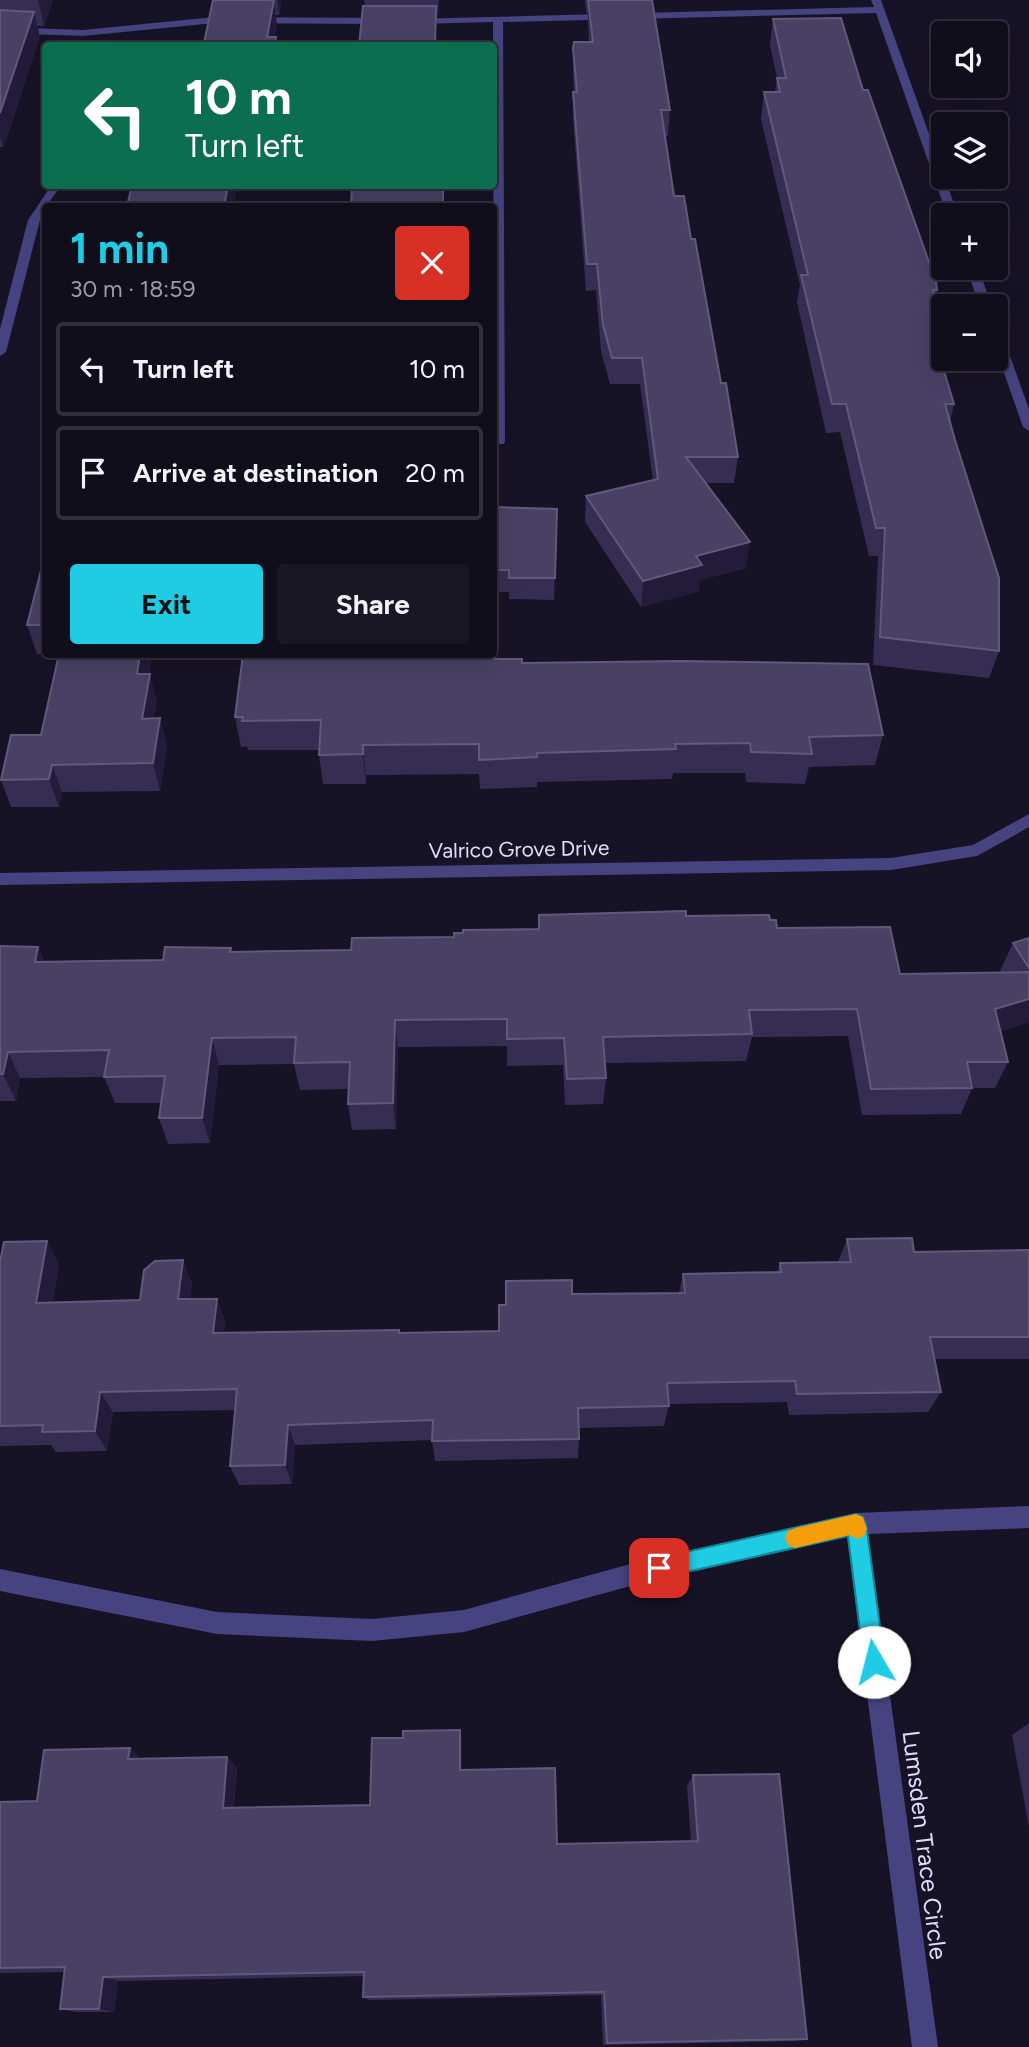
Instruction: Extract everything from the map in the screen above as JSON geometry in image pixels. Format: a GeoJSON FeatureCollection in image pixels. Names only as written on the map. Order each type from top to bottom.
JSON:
{"type":"FeatureCollection","features":[{"type":"Feature","properties":{"kind":"street"},"geometry":{"type":"LineString","coordinates":[[404,21],[498,21],[878,5],[949,203]]}},
{"type":"Feature","properties":{"kind":"street"},"geometry":{"type":"LineString","coordinates":[[0,30],[83,33],[215,20],[391,21]]}},
{"type":"Feature","properties":{"kind":"street"},"geometry":{"type":"LineString","coordinates":[[498,21],[499,441]]}},
{"type":"Feature","properties":{"kind":"street"},"geometry":{"type":"LineString","coordinates":[[82,42],[83,33]]}},
{"type":"Feature","properties":{"kind":"street"},"geometry":{"type":"LineString","coordinates":[[0,352],[34,220],[42,208]]}},
{"type":"Feature","properties":{"kind":"street"},"geometry":{"type":"LineString","coordinates":[[1008,368],[1029,427]]}},
{"type":"Feature","properties":{"kind":"street","name":"Valrico Grove Drive"},"geometry":{"type":"LineString","coordinates":[[0,879],[891,864],[977,850],[1029,820]]}},
{"type":"Feature","properties":{"kind":"street"},"geometry":{"type":"LineString","coordinates":[[0,1580],[217,1623],[372,1630],[464,1621],[634,1574],[856,1524],[1029,1517]]}},
{"type":"Feature","properties":{"kind":"street","name":"Lumsden Trace Circle"},"geometry":{"type":"LineString","coordinates":[[856,1524],[925,2047]]}},
{"type":"Feature","properties":{"kind":"building"},"geometry":{"type":"Polygon","coordinates":[[[213,0],[274,0],[267,37],[276,37],[275,42],[204,42],[213,0]]]}},
{"type":"Feature","properties":{"kind":"building"},"geometry":{"type":"Polygon","coordinates":[[[588,0],[652,0],[670,110],[661,110],[674,196],[684,196],[691,239],[695,239],[721,383],[726,383],[738,457],[686,457],[750,542],[696,556],[702,565],[643,581],[586,496],[658,479],[642,358],[612,358],[603,325],[597,264],[587,264],[573,92],[577,92],[573,48],[574,42],[593,42],[588,0]]]}},
{"type":"Feature","properties":{"kind":"building"},"geometry":{"type":"Polygon","coordinates":[[[363,6],[436,6],[435,42],[359,42],[363,6]]]}},
{"type":"Feature","properties":{"kind":"building"},"geometry":{"type":"Polygon","coordinates":[[[0,10],[34,12],[0,113],[0,10]]]}},
{"type":"Feature","properties":{"kind":"building"},"geometry":{"type":"Polygon","coordinates":[[[841,18],[863,90],[868,90],[931,268],[931,280],[936,282],[937,290],[933,290],[934,294],[931,294],[931,371],[944,371],[954,404],[945,404],[999,578],[999,651],[880,637],[885,528],[876,528],[846,404],[832,404],[801,275],[808,275],[764,92],[780,92],[777,78],[786,78],[773,19],[841,18]]]}},
{"type":"Feature","properties":{"kind":"building"},"geometry":{"type":"Polygon","coordinates":[[[131,189],[227,189],[225,203],[128,203],[131,189]]]}},
{"type":"Feature","properties":{"kind":"building"},"geometry":{"type":"Polygon","coordinates":[[[352,189],[443,189],[443,203],[351,203],[352,189]]]}},
{"type":"Feature","properties":{"kind":"building"},"geometry":{"type":"Polygon","coordinates":[[[497,507],[557,509],[555,578],[509,578],[509,570],[497,570],[497,507]]]}},
{"type":"Feature","properties":{"kind":"building"},"geometry":{"type":"Polygon","coordinates":[[[42,567],[42,625],[27,625],[42,567]]]}},
{"type":"Feature","properties":{"kind":"building"},"geometry":{"type":"Polygon","coordinates":[[[58,658],[139,658],[137,674],[150,674],[142,719],[160,718],[153,763],[52,765],[49,779],[1,780],[11,735],[41,735],[58,658]]]}},
{"type":"Feature","properties":{"kind":"building"},"geometry":{"type":"Polygon","coordinates":[[[242,658],[522,659],[522,663],[681,661],[868,664],[883,735],[809,737],[812,754],[751,752],[750,743],[675,744],[676,749],[537,753],[537,757],[479,760],[479,744],[363,745],[363,754],[319,755],[321,720],[242,721],[243,717],[235,717],[242,658]]]}},
{"type":"Feature","properties":{"kind":"building"},"geometry":{"type":"Polygon","coordinates":[[[686,911],[686,916],[769,915],[770,920],[776,920],[777,928],[890,927],[900,974],[1029,972],[1029,999],[995,1009],[1008,1062],[967,1062],[972,1088],[871,1089],[857,1009],[749,1010],[752,1034],[603,1037],[606,1078],[567,1079],[564,1038],[507,1039],[507,1019],[395,1020],[393,1103],[348,1104],[350,1062],[294,1063],[296,1037],[212,1038],[202,1118],[159,1118],[165,1076],[104,1077],[109,1050],[8,1052],[3,1074],[0,1074],[0,946],[38,947],[35,962],[163,960],[165,947],[231,948],[230,952],[351,950],[352,938],[454,937],[454,933],[463,933],[463,930],[539,929],[539,915],[686,911]]]}},
{"type":"Feature","properties":{"kind":"building"},"geometry":{"type":"Polygon","coordinates":[[[1029,938],[1029,968],[1013,943],[1029,938]]]}},
{"type":"Feature","properties":{"kind":"building"},"geometry":{"type":"Polygon","coordinates":[[[912,1238],[914,1252],[1029,1250],[1029,1337],[930,1337],[941,1392],[797,1394],[795,1381],[667,1383],[669,1406],[578,1408],[579,1439],[432,1441],[433,1420],[288,1425],[285,1465],[230,1466],[237,1389],[100,1392],[95,1431],[42,1432],[43,1425],[0,1426],[0,1262],[4,1242],[47,1241],[36,1303],[140,1300],[144,1270],[155,1261],[183,1260],[178,1299],[217,1299],[213,1333],[399,1330],[399,1333],[499,1331],[499,1305],[506,1305],[506,1281],[572,1280],[572,1294],[685,1293],[683,1274],[781,1272],[780,1263],[851,1262],[847,1239],[912,1238]]]}},
{"type":"Feature","properties":{"kind":"building"},"geometry":{"type":"Polygon","coordinates":[[[460,1730],[460,1770],[555,1768],[557,1844],[698,1841],[693,1775],[779,1774],[807,2039],[607,2043],[604,1992],[363,1997],[364,1972],[103,1977],[99,2009],[60,2009],[65,1967],[0,1968],[0,1802],[37,1801],[44,1750],[130,1748],[128,1759],[227,1757],[223,1808],[370,1805],[372,1738],[403,1738],[403,1731],[460,1730]]]}},
{"type":"Feature","properties":{"kind":"slow traffic"},"geometry":{"type":"LineString","coordinates":[[795,1538],[856,1524],[857,1529]]}},
{"type":"Feature","properties":{"kind":"route"},"geometry":{"type":"LineString","coordinates":[[659,1568],[856,1524],[874,1662]]}}]}
